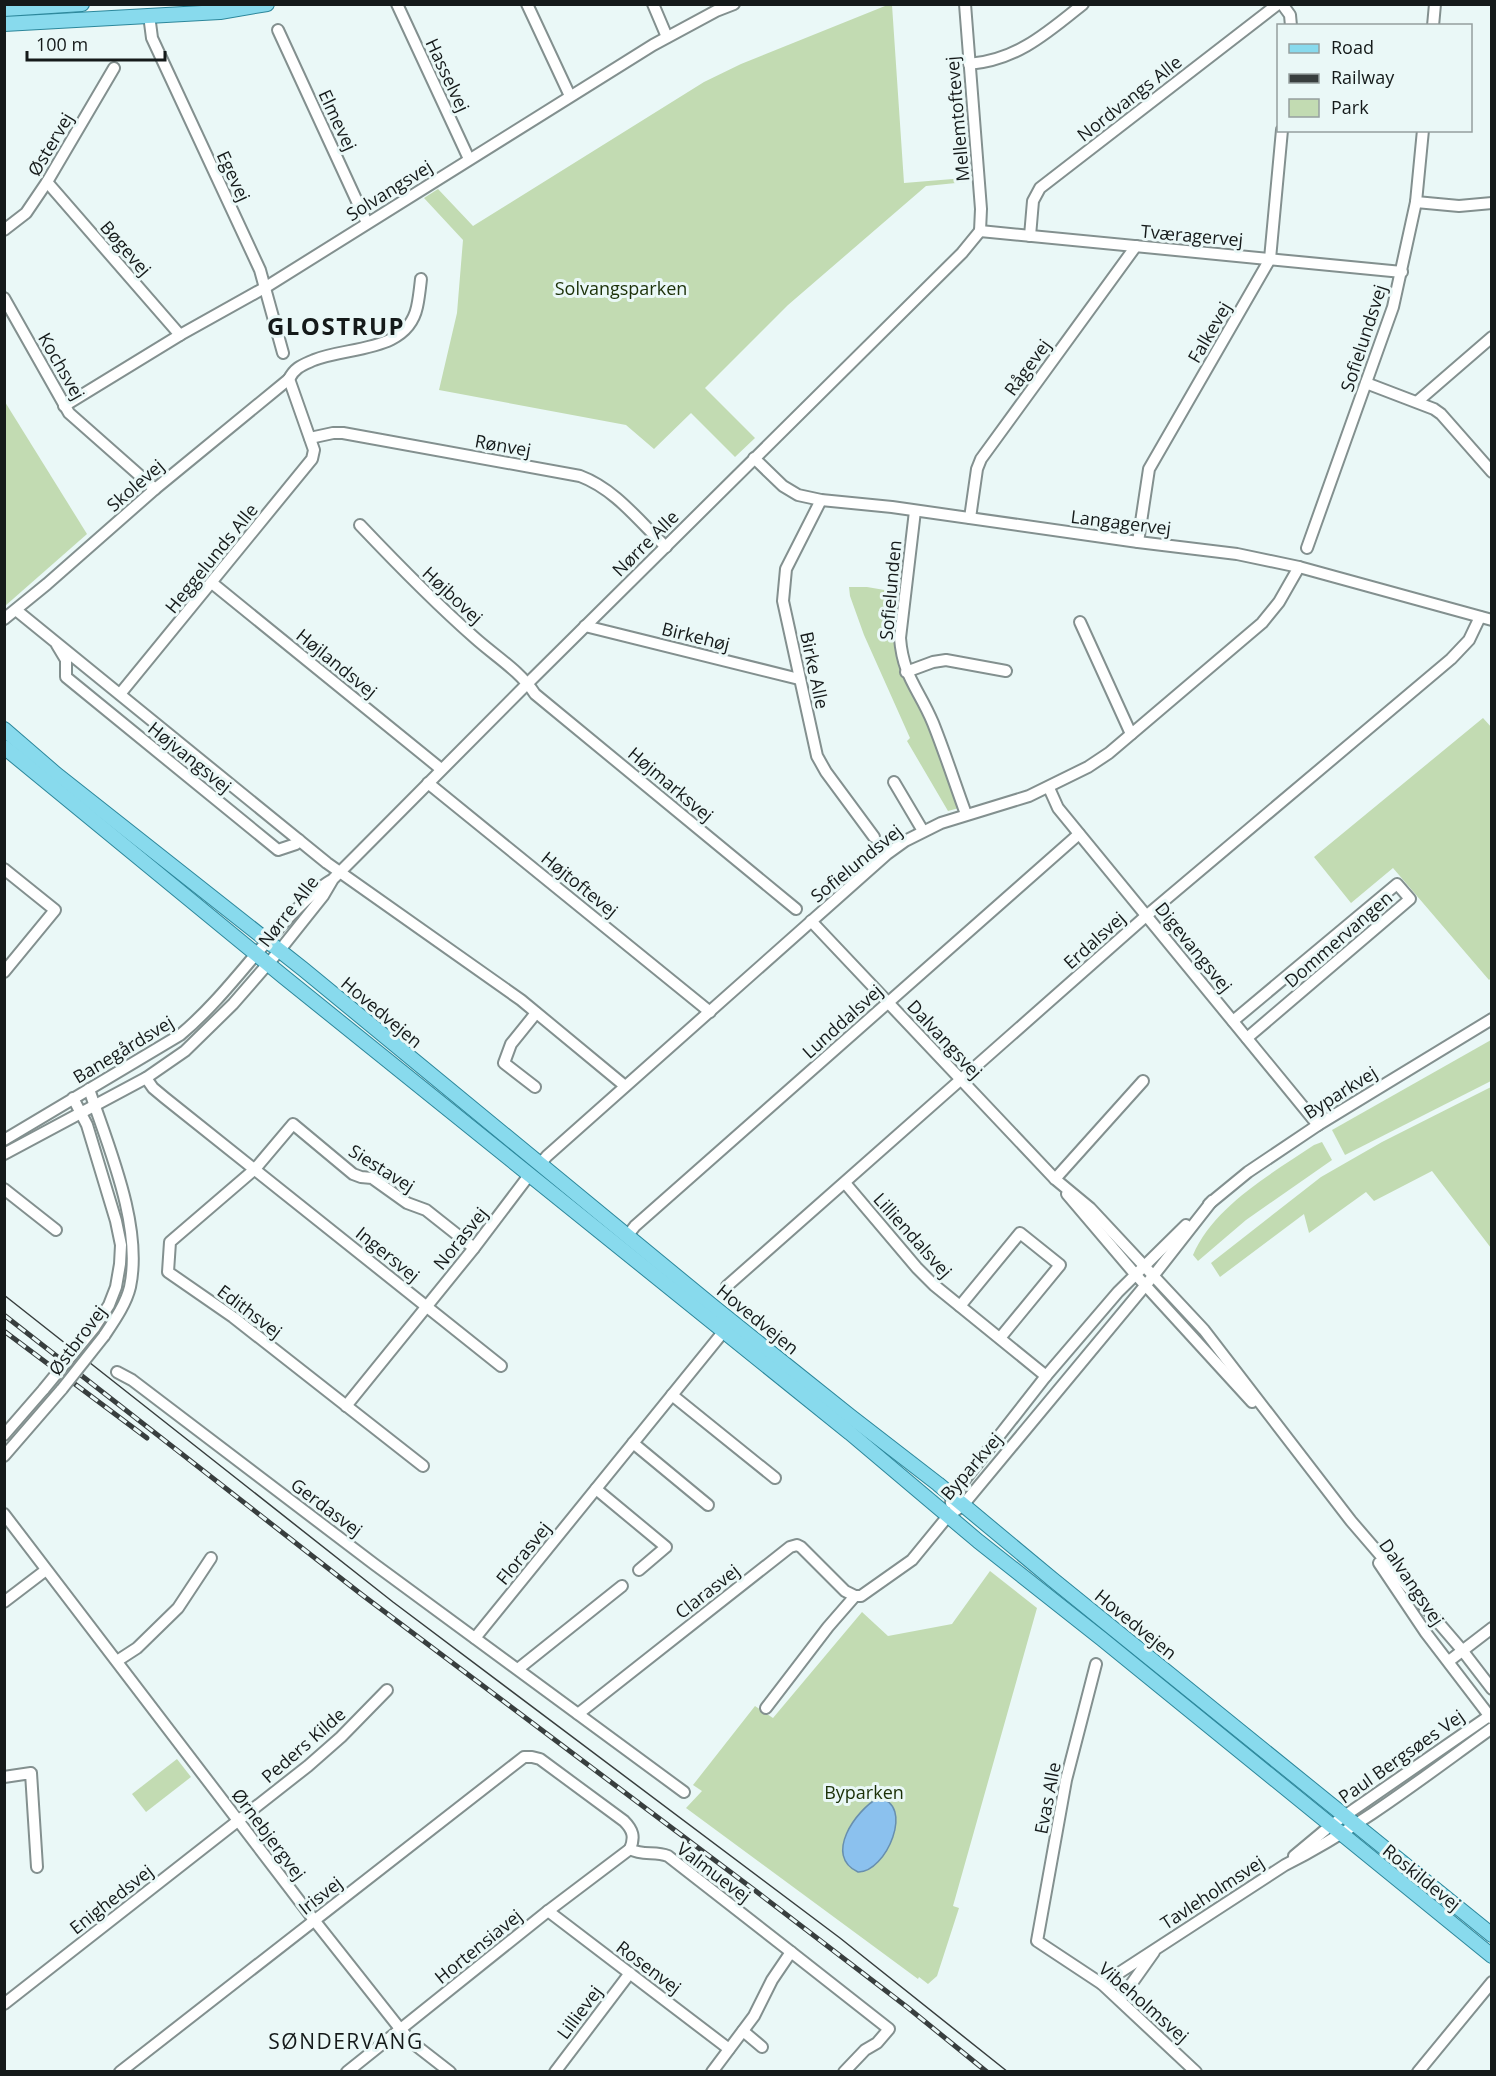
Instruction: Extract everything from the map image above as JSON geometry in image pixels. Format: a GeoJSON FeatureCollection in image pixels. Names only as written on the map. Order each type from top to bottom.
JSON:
{"type":"FeatureCollection","features":[{"type":"Feature","properties":{"kind":"main road"},"geometry":{"type":"LineString","coordinates":[[4,9],[82,4]]}},
{"type":"Feature","properties":{"kind":"main road"},"geometry":{"type":"LineString","coordinates":[[149,15],[192,4]]}},
{"type":"Feature","properties":{"kind":"main road"},"geometry":{"type":"LineString","coordinates":[[4,24],[220,12],[267,4]]}},
{"type":"Feature","properties":{"kind":"main road","name":"Hovedvejen"},"geometry":{"type":"LineString","coordinates":[[4,729],[119,825],[280,950],[411,1059],[850,1416],[958,1500],[1491,1935]]}},
{"type":"Feature","properties":{"kind":"main road","name":"Hovedvejen"},"geometry":{"type":"LineString","coordinates":[[4,747],[268,964],[724,1331],[948,1516],[1112,1646],[1335,1830]]}},
{"type":"Feature","properties":{"kind":"main road"},"geometry":{"type":"LineString","coordinates":[[530,1174],[542,1174],[577,1201],[616,1225]]}},
{"type":"Feature","properties":{"kind":"main road","name":"Roskildevej"},"geometry":{"type":"LineString","coordinates":[[1335,1830],[1491,1956]]}},
{"type":"Feature","properties":{"kind":"street","name":"Hasselvej"},"geometry":{"type":"LineString","coordinates":[[397,4],[469,159]]}},
{"type":"Feature","properties":{"kind":"street"},"geometry":{"type":"LineString","coordinates":[[527,4],[570,96]]}},
{"type":"Feature","properties":{"kind":"street"},"geometry":{"type":"LineString","coordinates":[[653,4],[667,37]]}},
{"type":"Feature","properties":{"kind":"street","name":"Solvangsvej"},"geometry":{"type":"LineString","coordinates":[[64,406],[180,335],[266,287],[714,8],[734,4]]}},
{"type":"Feature","properties":{"kind":"street","name":"Mellemtoftevej"},"geometry":{"type":"LineString","coordinates":[[965,4],[981,209],[980,231]]}},
{"type":"Feature","properties":{"kind":"street"},"geometry":{"type":"LineString","coordinates":[[1280,4],[1290,15],[1291,24]]}},
{"type":"Feature","properties":{"kind":"street","name":"Nordvangs Alle"},"geometry":{"type":"LineString","coordinates":[[1030,236],[1033,201],[1040,188],[1280,4]]}},
{"type":"Feature","properties":{"kind":"street"},"geometry":{"type":"LineString","coordinates":[[1433,24],[1435,4]]}},
{"type":"Feature","properties":{"kind":"street"},"geometry":{"type":"LineString","coordinates":[[969,64],[993,60],[1023,50],[1082,5]]}},
{"type":"Feature","properties":{"kind":"street","name":"Egevej"},"geometry":{"type":"LineString","coordinates":[[149,15],[152,38],[260,270],[282,353]]}},
{"type":"Feature","properties":{"kind":"street","name":"Elmevej"},"geometry":{"type":"LineString","coordinates":[[278,30],[367,223]]}},
{"type":"Feature","properties":{"kind":"street","name":"Østervej"},"geometry":{"type":"LineString","coordinates":[[4,230],[26,213],[47,182],[114,68]]}},
{"type":"Feature","properties":{"kind":"street","name":"Falkevej"},"geometry":{"type":"LineString","coordinates":[[1138,542],[1149,470],[1270,259],[1282,132]]}},
{"type":"Feature","properties":{"kind":"street","name":"Sofielundsvej"},"geometry":{"type":"LineString","coordinates":[[1307,548],[1393,307],[1416,202],[1423,132]]}},
{"type":"Feature","properties":{"kind":"street","name":"Bøgevej"},"geometry":{"type":"LineString","coordinates":[[47,182],[180,335]]}},
{"type":"Feature","properties":{"kind":"street"},"geometry":{"type":"LineString","coordinates":[[1416,202],[1459,206],[1491,203]]}},
{"type":"Feature","properties":{"kind":"street","name":"Tværagervej"},"geometry":{"type":"LineString","coordinates":[[980,231],[1402,272]]}},
{"type":"Feature","properties":{"kind":"street","name":"Nørre Alle"},"geometry":{"type":"LineString","coordinates":[[268,964],[337,876],[441,769],[962,253],[980,231]]}},
{"type":"Feature","properties":{"kind":"street","name":"Rågevej"},"geometry":{"type":"LineString","coordinates":[[970,518],[977,469],[981,459],[1136,246]]}},
{"type":"Feature","properties":{"kind":"street","name":"Skolevej"},"geometry":{"type":"LineString","coordinates":[[4,619],[289,379],[293,370],[327,355],[382,344],[401,332],[408,325],[417,307],[421,279]]}},
{"type":"Feature","properties":{"kind":"street","name":"Kochsvej"},"geometry":{"type":"LineString","coordinates":[[4,298],[64,406],[76,420],[156,489]]}},
{"type":"Feature","properties":{"kind":"street"},"geometry":{"type":"LineString","coordinates":[[1418,401],[1491,337]]}},
{"type":"Feature","properties":{"kind":"street"},"geometry":{"type":"LineString","coordinates":[[289,379],[310,438]]}},
{"type":"Feature","properties":{"kind":"street"},"geometry":{"type":"LineString","coordinates":[[1366,383],[1418,401],[1441,414],[1491,472]]}},
{"type":"Feature","properties":{"kind":"street","name":"Rønvej"},"geometry":{"type":"LineString","coordinates":[[310,438],[343,433],[580,476],[594,481],[607,490],[666,546]]}},
{"type":"Feature","properties":{"kind":"street","name":"Heggelunds Alle"},"geometry":{"type":"LineString","coordinates":[[120,694],[312,459],[314,450],[310,438]]}},
{"type":"Feature","properties":{"kind":"street","name":"Langagervej"},"geometry":{"type":"LineString","coordinates":[[754,458],[783,486],[798,495],[820,500],[1237,554],[1299,567],[1491,620]]}},
{"type":"Feature","properties":{"kind":"street","name":"Birke Alle"},"geometry":{"type":"LineString","coordinates":[[820,500],[786,569],[783,601],[817,756],[826,772],[874,837]]}},
{"type":"Feature","properties":{"kind":"street","name":"Sofielunden"},"geometry":{"type":"LineString","coordinates":[[915,511],[900,638],[901,654],[906,672],[932,721],[966,814]]}},
{"type":"Feature","properties":{"kind":"street","name":"Højbovej"},"geometry":{"type":"LineString","coordinates":[[360,525],[418,586],[474,638],[528,683]]}},
{"type":"Feature","properties":{"kind":"street","name":"Sofielundsvej"},"geometry":{"type":"LineString","coordinates":[[541,1163],[887,854],[923,831],[966,814],[1049,788],[1099,760],[1262,623],[1279,602],[1299,567]]}},
{"type":"Feature","properties":{"kind":"street","name":"Højlandsvej"},"geometry":{"type":"LineString","coordinates":[[212,583],[441,769]]}},
{"type":"Feature","properties":{"kind":"street","name":"Højvangsvej"},"geometry":{"type":"LineString","coordinates":[[16,610],[287,830],[337,876],[536,1013],[625,1086]]}},
{"type":"Feature","properties":{"kind":"street","name":"Erdalsvej"},"geometry":{"type":"LineString","coordinates":[[727,1286],[1146,916],[1451,659],[1469,640],[1480,617]]}},
{"type":"Feature","properties":{"kind":"street"},"geometry":{"type":"LineString","coordinates":[[1080,622],[1131,734]]}},
{"type":"Feature","properties":{"kind":"street","name":"Birkehøj"},"geometry":{"type":"LineString","coordinates":[[585,626],[800,679]]}},
{"type":"Feature","properties":{"kind":"street","name":"Højvangsvej"},"geometry":{"type":"LineString","coordinates":[[56,643],[65,657],[66,677],[278,850],[296,844],[299,840]]}},
{"type":"Feature","properties":{"kind":"street"},"geometry":{"type":"LineString","coordinates":[[906,672],[933,662],[946,660],[1006,671]]}},
{"type":"Feature","properties":{"kind":"street"},"geometry":{"type":"LineString","coordinates":[[66,671],[75,664],[87,668]]}},
{"type":"Feature","properties":{"kind":"street","name":"Højmarksvej"},"geometry":{"type":"LineString","coordinates":[[528,683],[536,694],[796,909]]}},
{"type":"Feature","properties":{"kind":"street"},"geometry":{"type":"LineString","coordinates":[[894,782],[923,831]]}},
{"type":"Feature","properties":{"kind":"street","name":"Højtoftevej"},"geometry":{"type":"LineString","coordinates":[[428,783],[710,1012]]}},
{"type":"Feature","properties":{"kind":"street","name":"Digevangsvej"},"geometry":{"type":"LineString","coordinates":[[1049,788],[1055,804],[1318,1125]]}},
{"type":"Feature","properties":{"kind":"street","name":"Lunddalsvej"},"geometry":{"type":"LineString","coordinates":[[628,1235],[635,1226],[1079,834]]}},
{"type":"Feature","properties":{"kind":"street"},"geometry":{"type":"LineString","coordinates":[[4,869],[55,910],[4,972]]}},
{"type":"Feature","properties":{"kind":"street","name":"Nørre Alle"},"geometry":{"type":"LineString","coordinates":[[267,940],[319,888],[337,876]]}},
{"type":"Feature","properties":{"kind":"street","name":"Dommervangen"},"geometry":{"type":"LineString","coordinates":[[1233,1021],[1397,884],[1410,899],[1247,1038]]}},
{"type":"Feature","properties":{"kind":"street","name":"Dalvangsvej"},"geometry":{"type":"LineString","coordinates":[[811,921],[1055,1179],[1090,1208],[1144,1264],[1218,1347],[1351,1521],[1462,1650],[1491,1689]]}},
{"type":"Feature","properties":{"kind":"street","name":"Banegårdsvej"},"geometry":{"type":"LineString","coordinates":[[4,1140],[180,1035],[267,940]]}},
{"type":"Feature","properties":{"kind":"street","name":"Banegårdsvej"},"geometry":{"type":"LineString","coordinates":[[4,1154],[146,1078],[185,1051],[209,1030],[268,964]]}},
{"type":"Feature","properties":{"kind":"street"},"geometry":{"type":"LineString","coordinates":[[535,1087],[504,1063],[511,1044],[536,1013]]}},
{"type":"Feature","properties":{"kind":"street","name":"Byparkvej"},"geometry":{"type":"LineString","coordinates":[[855,1596],[865,1594],[912,1560],[948,1516],[1046,1376],[1144,1264],[1212,1202],[1248,1172],[1318,1125],[1491,1019]]}},
{"type":"Feature","properties":{"kind":"street"},"geometry":{"type":"LineString","coordinates":[[146,1078],[157,1092],[255,1169]]}},
{"type":"Feature","properties":{"kind":"street"},"geometry":{"type":"LineString","coordinates":[[1055,1179],[1143,1081]]}},
{"type":"Feature","properties":{"kind":"street","name":"Østbrovej"},"geometry":{"type":"LineString","coordinates":[[4,1456],[104,1336],[120,1311],[129,1289],[133,1267],[133,1241],[124,1200],[89,1089]]}},
{"type":"Feature","properties":{"kind":"street","name":"Østbrovej"},"geometry":{"type":"LineString","coordinates":[[4,1435],[94,1328],[109,1305],[116,1287],[121,1245],[116,1221],[87,1125],[73,1098]]}},
{"type":"Feature","properties":{"kind":"street","name":"Siestavej"},"geometry":{"type":"LineString","coordinates":[[255,1169],[293,1124],[353,1174],[362,1178],[372,1178],[411,1206],[426,1210],[474,1248]]}},
{"type":"Feature","properties":{"kind":"street","name":"Ingersvej"},"geometry":{"type":"LineString","coordinates":[[255,1169],[501,1366]]}},
{"type":"Feature","properties":{"kind":"street","name":"Edithsvej"},"geometry":{"type":"LineString","coordinates":[[255,1169],[170,1242],[168,1272],[233,1317],[423,1466]]}},
{"type":"Feature","properties":{"kind":"street","name":"Norasvej"},"geometry":{"type":"LineString","coordinates":[[346,1406],[474,1248],[530,1174]]}},
{"type":"Feature","properties":{"kind":"street","name":"Dalvangsvej"},"geometry":{"type":"LineString","coordinates":[[1055,1179],[1079,1211],[1135,1274],[1283,1434]]}},
{"type":"Feature","properties":{"kind":"street","name":"Lilliendalsvej"},"geometry":{"type":"LineString","coordinates":[[845,1183],[917,1268],[1046,1376]]}},
{"type":"Feature","properties":{"kind":"street"},"geometry":{"type":"LineString","coordinates":[[4,1189],[56,1230]]}},
{"type":"Feature","properties":{"kind":"street","name":"Byparkvej"},"geometry":{"type":"LineString","coordinates":[[958,1500],[1146,1285],[1212,1202]]}},
{"type":"Feature","properties":{"kind":"street","name":"Lilliendalsvej"},"geometry":{"type":"LineString","coordinates":[[960,1306],[1020,1233],[1060,1265],[1000,1338]]}},
{"type":"Feature","properties":{"kind":"street","name":"Florasvej"},"geometry":{"type":"LineString","coordinates":[[475,1638],[724,1331]]}},
{"type":"Feature","properties":{"kind":"street","name":"Gerdasvej"},"geometry":{"type":"LineString","coordinates":[[117,1372],[132,1380],[684,1792]]}},
{"type":"Feature","properties":{"kind":"street"},"geometry":{"type":"LineString","coordinates":[[672,1395],[775,1478]]}},
{"type":"Feature","properties":{"kind":"street"},"geometry":{"type":"LineString","coordinates":[[633,1443],[708,1505]]}},
{"type":"Feature","properties":{"kind":"street"},"geometry":{"type":"LineString","coordinates":[[596,1489],[666,1547],[639,1570]]}},
{"type":"Feature","properties":{"kind":"street","name":"Ørnebjergvej"},"geometry":{"type":"LineString","coordinates":[[4,1514],[314,1920],[401,2030],[414,2044],[450,2072]]}},
{"type":"Feature","properties":{"kind":"street","name":"Dalvangsvej"},"geometry":{"type":"LineString","coordinates":[[1351,1521],[1426,1633],[1491,1716]]}},
{"type":"Feature","properties":{"kind":"street","name":"Clarasvej"},"geometry":{"type":"LineString","coordinates":[[578,1714],[789,1547],[794,1545],[801,1547],[845,1591],[855,1596]]}},
{"type":"Feature","properties":{"kind":"street"},"geometry":{"type":"LineString","coordinates":[[117,1661],[137,1648],[178,1608],[211,1558]]}},
{"type":"Feature","properties":{"kind":"street"},"geometry":{"type":"LineString","coordinates":[[4,1602],[46,1570]]}},
{"type":"Feature","properties":{"kind":"street"},"geometry":{"type":"LineString","coordinates":[[518,1669],[622,1586]]}},
{"type":"Feature","properties":{"kind":"street"},"geometry":{"type":"LineString","coordinates":[[766,1708],[828,1627],[855,1596]]}},
{"type":"Feature","properties":{"kind":"street"},"geometry":{"type":"LineString","coordinates":[[1449,1661],[1491,1628]]}},
{"type":"Feature","properties":{"kind":"street","name":"Evas Alle"},"geometry":{"type":"LineString","coordinates":[[1038,1941],[1066,1780],[1096,1664]]}},
{"type":"Feature","properties":{"kind":"street","name":"Peders Kilde"},"geometry":{"type":"LineString","coordinates":[[238,1821],[314,1761],[387,1690]]}},
{"type":"Feature","properties":{"kind":"street","name":"Paul Bergsøes Vej"},"geometry":{"type":"LineString","coordinates":[[1335,1830],[1491,1716]]}},
{"type":"Feature","properties":{"kind":"street","name":"Paul Bergsøes Vej"},"geometry":{"type":"LineString","coordinates":[[1349,1820],[1420,1780],[1491,1728]]}},
{"type":"Feature","properties":{"kind":"street","name":"Irisvej"},"geometry":{"type":"LineString","coordinates":[[120,2072],[521,1759],[532,1757],[543,1762],[630,1827],[634,1840],[630,1849]]}},
{"type":"Feature","properties":{"kind":"street"},"geometry":{"type":"LineString","coordinates":[[4,1777],[31,1773],[38,1867]]}},
{"type":"Feature","properties":{"kind":"street","name":"Enighedsvej"},"geometry":{"type":"LineString","coordinates":[[4,2004],[238,1821]]}},
{"type":"Feature","properties":{"kind":"street","name":"Tavleholmsvej"},"geometry":{"type":"LineString","coordinates":[[1102,1984],[1285,1864],[1315,1850],[1335,1830]]}},
{"type":"Feature","properties":{"kind":"street","name":"Hortensiavej"},"geometry":{"type":"LineString","coordinates":[[347,2072],[548,1911],[630,1849]]}},
{"type":"Feature","properties":{"kind":"street","name":"Valmuevej"},"geometry":{"type":"LineString","coordinates":[[630,1849],[639,1854],[655,1852],[668,1856],[889,2029],[877,2043],[864,2050],[844,2072]]}},
{"type":"Feature","properties":{"kind":"street","name":"Rosenvej"},"geometry":{"type":"LineString","coordinates":[[548,1911],[729,2049]]}},
{"type":"Feature","properties":{"kind":"street","name":"Vibeholmsvej"},"geometry":{"type":"LineString","coordinates":[[1038,1941],[1102,1984],[1197,2072]]}},
{"type":"Feature","properties":{"kind":"street","name":"Tavleholmsvej"},"geometry":{"type":"LineString","coordinates":[[1120,2000],[1157,1947]]}},
{"type":"Feature","properties":{"kind":"street"},"geometry":{"type":"LineString","coordinates":[[714,2071],[754,2016],[772,1980],[791,1952]]}},
{"type":"Feature","properties":{"kind":"street","name":"Lillievej"},"geometry":{"type":"LineString","coordinates":[[555,2072],[630,1973]]}},
{"type":"Feature","properties":{"kind":"street"},"geometry":{"type":"LineString","coordinates":[[1418,2072],[1491,1982]]}},
{"type":"Feature","properties":{"kind":"street"},"geometry":{"type":"LineString","coordinates":[[743,2031],[762,2047]]}},
{"type":"Feature","properties":{"kind":"green space","name":"Solvangsparken"},"geometry":{"type":"Polygon","coordinates":[[[892,5],[904,183],[965,178],[966,182],[926,186],[788,305],[705,388],[755,438],[735,457],[691,413],[654,449],[626,425],[439,390],[457,313],[463,240],[424,198],[438,189],[473,226],[704,82],[741,64],[892,5]]]}},
{"type":"Feature","properties":{"kind":"green space"},"geometry":{"type":"Polygon","coordinates":[[[5,402],[87,534],[4,606],[5,402]]]}},
{"type":"Feature","properties":{"kind":"green space"},"geometry":{"type":"Polygon","coordinates":[[[849,587],[867,587],[902,593],[896,639],[929,721],[959,808],[948,811],[907,741],[910,738],[864,635],[849,587]]]}},
{"type":"Feature","properties":{"kind":"green space"},"geometry":{"type":"Polygon","coordinates":[[[1483,718],[1492,728],[1492,977],[1489,980],[1393,868],[1351,903],[1314,857],[1483,718]]]}},
{"type":"Feature","properties":{"kind":"green space"},"geometry":{"type":"Polygon","coordinates":[[[1491,1040],[1491,1081],[1345,1155],[1332,1130],[1491,1040]]]}},
{"type":"Feature","properties":{"kind":"green space"},"geometry":{"type":"Polygon","coordinates":[[[1491,1087],[1491,1248],[1432,1171],[1374,1201],[1366,1192],[1309,1233],[1304,1214],[1220,1277],[1211,1263],[1321,1177],[1382,1142],[1491,1087]]]}},
{"type":"Feature","properties":{"kind":"green space"},"geometry":{"type":"Polygon","coordinates":[[[1322,1142],[1332,1160],[1246,1220],[1198,1261],[1193,1255],[1202,1237],[1229,1206],[1262,1180],[1322,1142]]]}},
{"type":"Feature","properties":{"kind":"green space","name":"Byparken"},"geometry":{"type":"Polygon","coordinates":[[[990,1571],[1037,1608],[953,1906],[959,1908],[937,1976],[928,1984],[919,1977],[918,1979],[686,1808],[702,1791],[693,1785],[755,1706],[773,1718],[862,1612],[888,1636],[952,1624],[990,1571]]]}},
{"type":"Feature","properties":{"kind":"green space"},"geometry":{"type":"Polygon","coordinates":[[[177,1759],[191,1777],[146,1812],[132,1794],[177,1759]]]}},
{"type":"Feature","properties":{"kind":"water"},"geometry":{"type":"Polygon","coordinates":[[[878,1798],[889,1803],[895,1812],[896,1824],[893,1837],[878,1862],[858,1872],[848,1865],[843,1855],[843,1845],[853,1822],[869,1804],[878,1798]]]}},
{"type":"Feature","properties":{"kind":"tram line"},"geometry":{"type":"LineString","coordinates":[[4,1295],[393,1602],[840,1938],[1008,2072]]}},
{"type":"Feature","properties":{"kind":"railway"},"geometry":{"type":"LineString","coordinates":[[4,1315],[361,1594],[757,1892],[907,2007],[987,2072]]}},
{"type":"Feature","properties":{"kind":"railway"},"geometry":{"type":"LineString","coordinates":[[4,1331],[147,1438]]}},
{"type":"Feature","properties":{"kind":"district","name":"GLOSTRUP"},"geometry":{"type":"Point","coordinates":[336,325]}},
{"type":"Feature","properties":{"kind":"district","name":"SØNDERVANG"},"geometry":{"type":"Point","coordinates":[346,2041]}}]}
